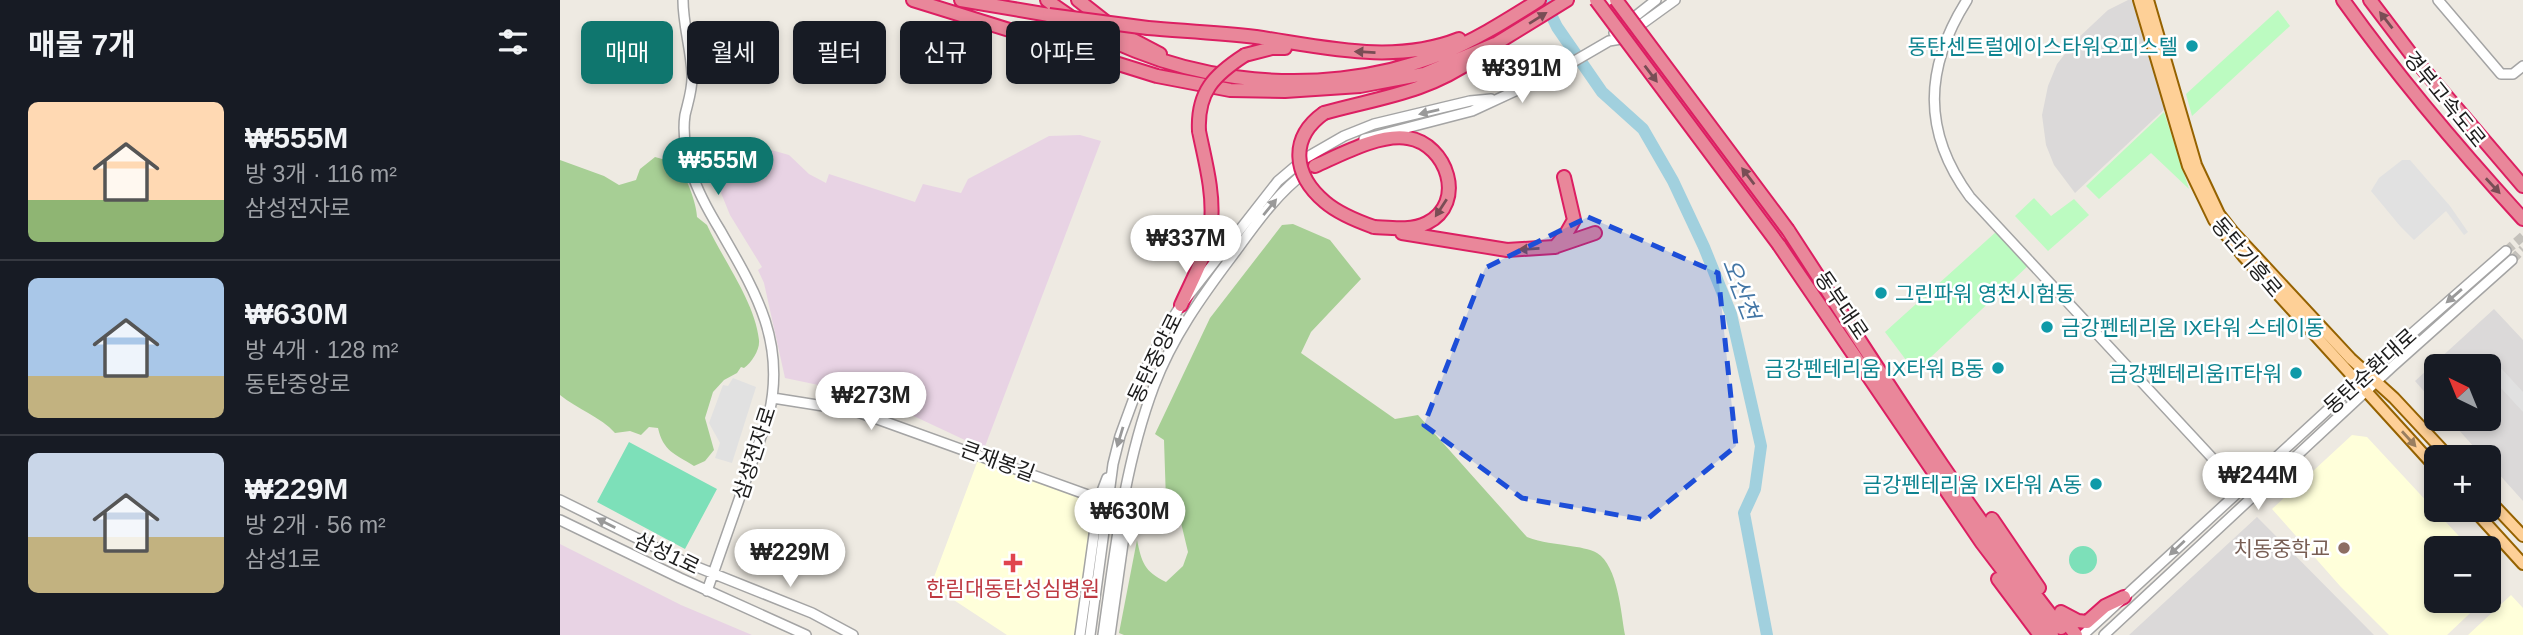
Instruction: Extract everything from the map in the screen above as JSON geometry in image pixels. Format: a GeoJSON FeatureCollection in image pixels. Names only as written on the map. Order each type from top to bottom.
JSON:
{"type":"FeatureCollection","features":[{"type":"Feature","properties":{"kind":"highway"},"geometry":{"type":"LineString","coordinates":[[913,0],[1178,81],[1230,90],[1285,91],[1360,86],[1424,74],[1495,44]]}},
{"type":"Feature","properties":{"kind":"highway"},"geometry":{"type":"LineString","coordinates":[[961,0],[1049,15],[1148,28],[1255,37],[1317,48]]}},
{"type":"Feature","properties":{"kind":"highway"},"geometry":{"type":"LineString","coordinates":[[1037,0],[1081,30],[1146,63],[1207,80],[1285,91]]}},
{"type":"Feature","properties":{"kind":"highway"},"geometry":{"type":"LineString","coordinates":[[1047,0],[1084,26],[1130,51],[1194,71],[1279,80],[1321,79],[1384,71],[1439,55],[1539,0]]}},
{"type":"Feature","properties":{"kind":"highway"},"geometry":{"type":"LineString","coordinates":[[1078,0],[1120,33],[1153,51],[1209,72],[1237,76]]}},
{"type":"Feature","properties":{"kind":"highway"},"geometry":{"type":"LineString","coordinates":[[1567,0],[1441,79],[1407,93],[1324,113],[1304,132],[1299,145],[1299,158],[1303,173],[1324,201],[1344,215],[1374,227],[1507,250],[1554,247],[1595,233]]}},
{"type":"Feature","properties":{"kind":"highway","name":"동부대로"},"geometry":{"type":"LineString","coordinates":[[1596,0],[1779,244],[1982,543],[2057,631]]}},
{"type":"Feature","properties":{"kind":"highway","name":"동부대로"},"geometry":{"type":"LineString","coordinates":[[1616,0],[1788,230],[2057,631]]}},
{"type":"Feature","properties":{"kind":"highway","name":"경부고속도로"},"geometry":{"type":"LineString","coordinates":[[2343,0],[2373,42],[2476,167],[2523,219]]}},
{"type":"Feature","properties":{"kind":"highway","name":"경부고속도로"},"geometry":{"type":"LineString","coordinates":[[2370,0],[2417,62],[2523,186]]}},
{"type":"Feature","properties":{"kind":"highway"},"geometry":{"type":"LineString","coordinates":[[1181,305],[1201,260],[1212,226],[1212,193],[1198,115],[1204,94],[1217,76],[1245,55],[1272,48],[1390,53],[1449,43],[1502,22]]}},
{"type":"Feature","properties":{"kind":"highway"},"geometry":{"type":"LineString","coordinates":[[1315,166],[1353,149],[1390,138],[1408,138],[1421,143],[1438,156],[1448,173],[1450,183],[1447,201],[1437,216],[1429,222],[1408,228],[1374,227]]}},
{"type":"Feature","properties":{"kind":"highway"},"geometry":{"type":"LineString","coordinates":[[1554,247],[1574,220],[1564,177]]}},
{"type":"Feature","properties":{"kind":"highway"},"geometry":{"type":"LineString","coordinates":[[1857,362],[1904,439],[2040,635]]}},
{"type":"Feature","properties":{"kind":"highway"},"geometry":{"type":"LineString","coordinates":[[1885,378],[1911,403],[2076,635]]}},
{"type":"Feature","properties":{"kind":"highway"},"geometry":{"type":"LineString","coordinates":[[2056,609],[2078,621],[2087,622],[2105,606],[2124,597]]}},
{"type":"Feature","properties":{"kind":"highway"},"geometry":{"type":"LineString","coordinates":[[2024,615],[2034,635]]}},
{"type":"Feature","properties":{"kind":"main road","name":"동탄기흥로"},"geometry":{"type":"LineString","coordinates":[[2139,0],[2188,166],[2214,220],[2244,257],[2424,455]]}},
{"type":"Feature","properties":{"kind":"main road","name":"동탄기흥로"},"geometry":{"type":"LineString","coordinates":[[2148,0],[2196,165],[2220,214],[2233,232],[2437,445]]}},
{"type":"Feature","properties":{"kind":"main road"},"geometry":{"type":"LineString","coordinates":[[2501,513],[2523,536]]}},
{"type":"Feature","properties":{"kind":"main road"},"geometry":{"type":"LineString","coordinates":[[2485,522],[2523,564]]}},
{"type":"Feature","properties":{"kind":"street","name":"삼성전자로"},"geometry":{"type":"LineString","coordinates":[[682,0],[683,26],[692,78],[684,125],[685,148],[703,201],[761,305],[772,342],[774,362],[773,398],[706,591]]}},
{"type":"Feature","properties":{"kind":"street"},"geometry":{"type":"LineString","coordinates":[[1618,35],[1656,0]]}},
{"type":"Feature","properties":{"kind":"street"},"geometry":{"type":"LineString","coordinates":[[1618,35],[1675,0]]}},
{"type":"Feature","properties":{"kind":"street"},"geometry":{"type":"LineString","coordinates":[[1967,0],[1953,22],[1941,52],[1935,81],[1935,125],[1952,171],[1978,206],[2241,489]]}},
{"type":"Feature","properties":{"kind":"street"},"geometry":{"type":"LineString","coordinates":[[2438,0],[2501,74],[2513,74],[2523,66]]}},
{"type":"Feature","properties":{"kind":"street","name":"동탄중앙로"},"geometry":{"type":"LineString","coordinates":[[1132,457],[1154,385],[1173,344],[1197,303],[1285,188],[1328,156],[1363,139],[1472,111],[1534,82],[1618,35]]}},
{"type":"Feature","properties":{"kind":"street","name":"동탄중앙로"},"geometry":{"type":"LineString","coordinates":[[1090,635],[1113,464],[1120,436],[1142,376],[1181,305],[1270,190],[1286,173],[1319,149],[1374,124],[1470,101],[1496,99]]}},
{"type":"Feature","properties":{"kind":"street","name":"동탄순환대로"},"geometry":{"type":"LineString","coordinates":[[2083,635],[2367,373],[2509,256],[2256,493],[2257,503],[2247,502],[2104,635]]}},
{"type":"Feature","properties":{"kind":"street","name":"큰재봉길"},"geometry":{"type":"LineString","coordinates":[[773,398],[855,411],[1100,499]]}},
{"type":"Feature","properties":{"kind":"street"},"geometry":{"type":"LineString","coordinates":[[1103,635],[1132,457]]}},
{"type":"Feature","properties":{"kind":"street"},"geometry":{"type":"LineString","coordinates":[[1110,635],[1126,530],[1132,457]]}},
{"type":"Feature","properties":{"kind":"street"},"geometry":{"type":"LineString","coordinates":[[1080,635],[1100,499],[1113,464]]}},
{"type":"Feature","properties":{"kind":"street","name":"삼성1로"},"geometry":{"type":"LineString","coordinates":[[560,500],[712,574],[812,613],[853,635]]}},
{"type":"Feature","properties":{"kind":"street","name":"삼성1로"},"geometry":{"type":"LineString","coordinates":[[560,520],[706,591],[806,635]]}},
{"type":"Feature","properties":{"kind":"highlighted area"},"geometry":{"type":"Polygon","coordinates":[[[1588,217],[1718,273],[1736,446],[1646,520],[1522,498],[1424,425],[1485,268],[1588,217]]]}},
{"type":"Feature","properties":{"kind":"shaded area"},"geometry":{"type":"Polygon","coordinates":[[[2128,0],[2139,0],[2169,105],[2075,193],[2054,165],[2046,145],[2042,115],[2048,86],[2057,64],[2076,40],[2108,10],[2128,0]]]}},
{"type":"Feature","properties":{"kind":"shaded area"},"geometry":{"type":"Polygon","coordinates":[[[1080,135],[1101,141],[984,449],[871,396],[785,378],[764,283],[758,270],[762,267],[730,215],[712,171],[742,151],[764,148],[789,155],[809,174],[826,183],[829,174],[915,202],[923,184],[961,193],[968,179],[1049,136],[1080,135]]]}},
{"type":"Feature","properties":{"kind":"shaded area"},"geometry":{"type":"Polygon","coordinates":[[[2402,160],[2410,160],[2450,206],[2468,232],[2464,235],[2446,211],[2414,240],[2400,226],[2371,191],[2379,178],[2402,160]]]}},
{"type":"Feature","properties":{"kind":"shaded area"},"geometry":{"type":"Polygon","coordinates":[[[2494,309],[2523,340],[2523,501],[2501,476],[2501,445],[2472,445],[2460,431],[2501,431],[2501,354],[2445,354],[2494,309]]]}},
{"type":"Feature","properties":{"kind":"shaded area"},"geometry":{"type":"Polygon","coordinates":[[[2501,368],[2523,392],[2523,412],[2501,388],[2501,368]]]}},
{"type":"Feature","properties":{"kind":"shaded area"},"geometry":{"type":"Polygon","coordinates":[[[2424,373],[2424,391],[2415,381],[2424,373]]]}},
{"type":"Feature","properties":{"kind":"shaded area"},"geometry":{"type":"Polygon","coordinates":[[[733,378],[756,387],[732,463],[715,458],[720,443],[709,423],[723,385],[728,386],[733,378]]]}},
{"type":"Feature","properties":{"kind":"shaded area","name":"치동중학교"},"geometry":{"type":"Polygon","coordinates":[[[2352,435],[2367,437],[2424,498],[2424,522],[2446,522],[2459,536],[2424,536],[2424,613],[2470,613],[2447,635],[2389,635],[2340,586],[2272,509],[2352,435]]]}},
{"type":"Feature","properties":{"kind":"shaded area","name":"한림대동탄성심병원"},"geometry":{"type":"Polygon","coordinates":[[[978,460],[1090,502],[1095,511],[1075,635],[1007,635],[931,585],[978,460]]]}},
{"type":"Feature","properties":{"kind":"shaded area"},"geometry":{"type":"Polygon","coordinates":[[[2257,517],[2374,635],[2129,635],[2257,517]]]}},
{"type":"Feature","properties":{"kind":"shaded area"},"geometry":{"type":"Polygon","coordinates":[[[560,544],[681,605],[752,635],[560,635],[560,544]]]}},
{"type":"Feature","properties":{"kind":"shaded area"},"geometry":{"type":"Polygon","coordinates":[[[2511,595],[2523,608],[2523,635],[2468,635],[2492,613],[2501,613],[2501,604],[2511,595]]]}},
{"type":"Feature","properties":{"kind":"green space"},"geometry":{"type":"Polygon","coordinates":[[[2278,10],[2290,26],[2192,116],[2186,94],[2278,10]]]}},
{"type":"Feature","properties":{"kind":"green space"},"geometry":{"type":"Polygon","coordinates":[[[2164,112],[2189,189],[2151,153],[2099,199],[2086,186],[2164,112]]]}},
{"type":"Feature","properties":{"kind":"green space"},"geometry":{"type":"Polygon","coordinates":[[[655,157],[676,165],[684,175],[697,217],[707,225],[745,296],[759,340],[757,352],[750,362],[724,380],[713,392],[705,418],[714,450],[705,461],[694,466],[667,447],[658,428],[649,427],[641,435],[630,431],[615,433],[603,422],[560,395],[560,160],[604,176],[619,185],[636,180],[640,169],[655,157]]]}},
{"type":"Feature","properties":{"kind":"green space"},"geometry":{"type":"Polygon","coordinates":[[[2034,198],[2051,216],[2074,199],[2089,215],[2048,251],[2015,216],[2034,198]]]}},
{"type":"Feature","properties":{"kind":"green space"},"geometry":{"type":"Polygon","coordinates":[[[1293,224],[1330,240],[1361,279],[1311,332],[1301,353],[1395,419],[1418,415],[1527,537],[1584,548],[1604,559],[1614,579],[1625,635],[1119,633],[1137,540],[1145,566],[1166,582],[1183,566],[1188,552],[1177,506],[1166,501],[1164,440],[1155,434],[1210,318],[1282,225],[1293,224]]]}},
{"type":"Feature","properties":{"kind":"green space"},"geometry":{"type":"Polygon","coordinates":[[[1997,231],[2030,264],[1915,372],[1885,332],[1997,231]]]}},
{"type":"Feature","properties":{"kind":"green space"},"geometry":{"type":"Polygon","coordinates":[[[629,442],[717,489],[685,549],[597,502],[629,442]]]}},
{"type":"Feature","properties":{"kind":"green space"},"geometry":{"type":"Polygon","coordinates":[[[2083,546],[2093,550],[2097,560],[2093,570],[2083,574],[2073,570],[2069,560],[2073,550],[2083,546]]]}},
{"type":"Feature","properties":{"kind":"waterway","name":"오산천"},"geometry":{"type":"LineString","coordinates":[[1544,0],[1557,27],[1602,92],[1643,129],[1673,181],[1731,314],[1761,446],[1755,489],[1744,513],[1767,635]]}},
{"type":"Feature","properties":{"kind":"tunnel"},"geometry":{"type":"LineString","coordinates":[[2506,251],[2523,236]]}},
{"type":"Feature","properties":{"kind":"tunnel"},"geometry":{"type":"LineString","coordinates":[[2512,260],[2523,249]]}},
{"type":"Feature","properties":{"kind":"place","name":"동탄센트럴에이스타워오피스텔"},"geometry":{"type":"Point","coordinates":[2192,46]}},
{"type":"Feature","properties":{"kind":"place","name":"그린파워 영천시험동"},"geometry":{"type":"Point","coordinates":[1881,293]}},
{"type":"Feature","properties":{"kind":"place","name":"금강펜테리움 IX타워 스테이동"},"geometry":{"type":"Point","coordinates":[2047,327]}},
{"type":"Feature","properties":{"kind":"place","name":"금강펜테리움 IX타워 B동"},"geometry":{"type":"Point","coordinates":[1998,368]}},
{"type":"Feature","properties":{"kind":"place","name":"금강펜테리움IT타워"},"geometry":{"type":"Point","coordinates":[2296,373]}},
{"type":"Feature","properties":{"kind":"place","name":"금강펜테리움 IX타워 A동"},"geometry":{"type":"Point","coordinates":[2096,484]}},
{"type":"Feature","properties":{"kind":"place","name":"치동중학교"},"geometry":{"type":"Point","coordinates":[2344,548]}},
{"type":"Feature","properties":{"kind":"place","name":"한림대동탄성심병원"},"geometry":{"type":"Point","coordinates":[1013,563]}}]}
